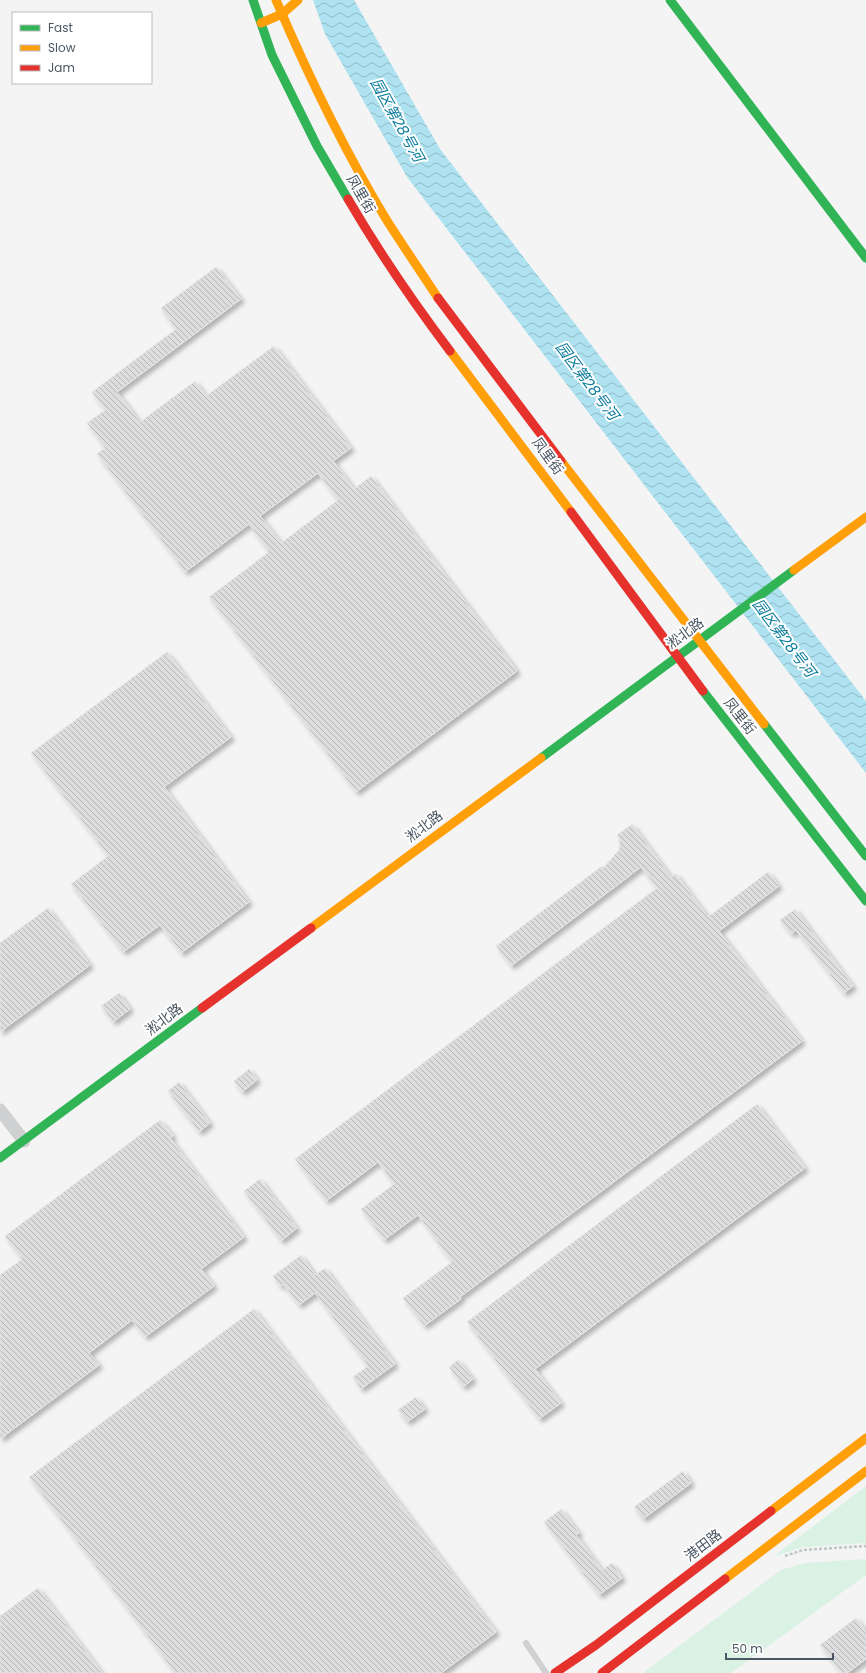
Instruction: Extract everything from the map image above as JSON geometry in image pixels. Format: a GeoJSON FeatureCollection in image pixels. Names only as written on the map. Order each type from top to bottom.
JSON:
{"type":"FeatureCollection","features":[{"type":"Feature","properties":{"kind":"main road","name":"凤里街"},"geometry":{"type":"LineString","coordinates":[[253,0],[272,55],[318,146],[366,230],[421,313],[525,448],[676,656],[866,900]]}},
{"type":"Feature","properties":{"kind":"main road","name":"凤里街"},"geometry":{"type":"LineString","coordinates":[[276,0],[295,45],[336,127],[386,219],[439,299],[540,434],[866,856]]}},
{"type":"Feature","properties":{"kind":"main road"},"geometry":{"type":"LineString","coordinates":[[261,23],[282,14],[298,0]]}},
{"type":"Feature","properties":{"kind":"main road"},"geometry":{"type":"LineString","coordinates":[[670,0],[866,258]]}},
{"type":"Feature","properties":{"kind":"main road","name":"淞北路"},"geometry":{"type":"LineString","coordinates":[[0,1158],[676,656],[777,584],[866,517]]}},
{"type":"Feature","properties":{"kind":"main road","name":"港田路"},"geometry":{"type":"LineString","coordinates":[[555,1673],[596,1645],[866,1438]]}},
{"type":"Feature","properties":{"kind":"main road"},"geometry":{"type":"LineString","coordinates":[[602,1673],[866,1471]]}},
{"type":"Feature","properties":{"kind":"street"},"geometry":{"type":"LineString","coordinates":[[0,1110],[24,1141]]}},
{"type":"Feature","properties":{"kind":"lane"},"geometry":{"type":"LineString","coordinates":[[526,1643],[546,1673]]}},
{"type":"Feature","properties":{"kind":"path"},"geometry":{"type":"LineString","coordinates":[[782,1557],[803,1550],[866,1546]]}},
{"type":"Feature","properties":{"kind":"green space"},"geometry":{"type":"Polygon","coordinates":[[[866,1486],[866,1543],[803,1547],[773,1557],[866,1486]]]}},
{"type":"Feature","properties":{"kind":"green space"},"geometry":{"type":"Polygon","coordinates":[[[866,1559],[866,1575],[731,1673],[643,1673],[781,1570],[805,1563],[866,1559]]]}},
{"type":"Feature","properties":{"kind":"water","name":"园区第28号河"},"geometry":{"type":"Polygon","coordinates":[[[313,0],[354,0],[440,149],[866,701],[866,773],[407,177],[325,34],[313,0]]]}},
{"type":"Feature","properties":{"kind":"building"},"geometry":{"type":"Polygon","coordinates":[[[216,267],[241,299],[117,392],[140,422],[195,381],[206,396],[274,346],[351,448],[333,461],[354,489],[371,476],[517,671],[356,792],[209,597],[269,552],[249,524],[185,572],[97,454],[105,448],[87,423],[105,410],[92,392],[176,329],[161,308],[216,267]],[[318,473],[260,516],[281,543],[338,500],[318,473]]]}},
{"type":"Feature","properties":{"kind":"building"},"geometry":{"type":"Polygon","coordinates":[[[167,652],[231,737],[164,787],[249,902],[181,953],[160,925],[123,952],[71,884],[108,856],[31,753],[167,652]]]}},
{"type":"Feature","properties":{"kind":"building"},"geometry":{"type":"Polygon","coordinates":[[[632,824],[671,877],[676,874],[708,917],[768,872],[779,886],[719,931],[802,1041],[460,1297],[461,1299],[424,1326],[403,1298],[452,1262],[418,1215],[384,1240],[361,1209],[394,1184],[378,1162],[326,1201],[295,1159],[657,888],[641,867],[511,966],[496,946],[602,866],[603,868],[619,850],[620,840],[617,835],[632,824]]]}},
{"type":"Feature","properties":{"kind":"building"},"geometry":{"type":"Polygon","coordinates":[[[48,908],[90,965],[0,1032],[0,943],[48,908]]]}},
{"type":"Feature","properties":{"kind":"building"},"geometry":{"type":"Polygon","coordinates":[[[795,909],[853,986],[844,993],[796,930],[791,934],[780,920],[795,909]]]}},
{"type":"Feature","properties":{"kind":"building"},"geometry":{"type":"Polygon","coordinates":[[[119,993],[130,1009],[113,1022],[101,1006],[119,993]]]}},
{"type":"Feature","properties":{"kind":"building"},"geometry":{"type":"Polygon","coordinates":[[[249,1069],[257,1080],[242,1092],[234,1081],[249,1069]]]}},
{"type":"Feature","properties":{"kind":"building"},"geometry":{"type":"Polygon","coordinates":[[[179,1082],[210,1123],[199,1132],[168,1091],[179,1082]]]}},
{"type":"Feature","properties":{"kind":"building"},"geometry":{"type":"Polygon","coordinates":[[[757,1104],[805,1168],[535,1369],[561,1403],[539,1419],[467,1322],[757,1104]]]}},
{"type":"Feature","properties":{"kind":"building"},"geometry":{"type":"Polygon","coordinates":[[[160,1120],[173,1136],[170,1138],[244,1237],[201,1269],[214,1286],[145,1337],[132,1320],[89,1353],[99,1365],[0,1439],[0,1275],[22,1259],[5,1236],[160,1120]]]}},
{"type":"Feature","properties":{"kind":"building"},"geometry":{"type":"Polygon","coordinates":[[[260,1179],[297,1228],[281,1241],[244,1191],[260,1179]]]}},
{"type":"Feature","properties":{"kind":"building"},"geometry":{"type":"Polygon","coordinates":[[[301,1255],[315,1275],[325,1268],[395,1364],[361,1389],[353,1377],[368,1366],[315,1293],[299,1305],[283,1284],[280,1286],[273,1276],[301,1255]]]}},
{"type":"Feature","properties":{"kind":"building"},"geometry":{"type":"Polygon","coordinates":[[[254,1309],[496,1632],[441,1673],[175,1673],[29,1477],[254,1309]]]}},
{"type":"Feature","properties":{"kind":"building"},"geometry":{"type":"Polygon","coordinates":[[[458,1360],[473,1379],[463,1387],[449,1367],[458,1360]]]}},
{"type":"Feature","properties":{"kind":"building"},"geometry":{"type":"Polygon","coordinates":[[[416,1397],[425,1409],[407,1422],[398,1410],[416,1397]]]}},
{"type":"Feature","properties":{"kind":"building"},"geometry":{"type":"Polygon","coordinates":[[[683,1471],[691,1483],[643,1519],[634,1507],[683,1471]]]}},
{"type":"Feature","properties":{"kind":"building"},"geometry":{"type":"Polygon","coordinates":[[[561,1509],[579,1533],[576,1535],[602,1570],[612,1563],[622,1578],[599,1595],[544,1522],[561,1509]]]}},
{"type":"Feature","properties":{"kind":"building"},"geometry":{"type":"Polygon","coordinates":[[[38,1588],[102,1673],[0,1673],[0,1616],[38,1588]]]}},
{"type":"Feature","properties":{"kind":"building"},"geometry":{"type":"Polygon","coordinates":[[[856,1618],[866,1632],[866,1659],[847,1673],[841,1673],[820,1645],[856,1618]]]}},
{"type":"Feature","properties":{"kind":"traffic: fast"},"geometry":{"type":"LineString","coordinates":[[253,0],[272,55],[317,146],[348,199]]}},
{"type":"Feature","properties":{"kind":"traffic: fast"},"geometry":{"type":"LineString","coordinates":[[670,0],[866,258]]}},
{"type":"Feature","properties":{"kind":"traffic: fast"},"geometry":{"type":"LineString","coordinates":[[541,758],[794,570]]}},
{"type":"Feature","properties":{"kind":"traffic: fast"},"geometry":{"type":"LineString","coordinates":[[703,691],[866,901]]}},
{"type":"Feature","properties":{"kind":"traffic: fast"},"geometry":{"type":"LineString","coordinates":[[764,724],[866,856]]}},
{"type":"Feature","properties":{"kind":"traffic: fast"},"geometry":{"type":"LineString","coordinates":[[0,1158],[202,1008]]}},
{"type":"Feature","properties":{"kind":"traffic: slow"},"geometry":{"type":"LineString","coordinates":[[276,0],[341,139],[386,219],[438,298]]}},
{"type":"Feature","properties":{"kind":"traffic: slow"},"geometry":{"type":"LineString","coordinates":[[261,23],[282,14],[298,0]]}},
{"type":"Feature","properties":{"kind":"traffic: slow"},"geometry":{"type":"LineString","coordinates":[[450,351],[571,512]]}},
{"type":"Feature","properties":{"kind":"traffic: slow"},"geometry":{"type":"LineString","coordinates":[[561,461],[764,724]]}},
{"type":"Feature","properties":{"kind":"traffic: slow"},"geometry":{"type":"LineString","coordinates":[[794,570],[866,517]]}},
{"type":"Feature","properties":{"kind":"traffic: slow"},"geometry":{"type":"LineString","coordinates":[[311,928],[541,758]]}},
{"type":"Feature","properties":{"kind":"traffic: slow"},"geometry":{"type":"LineString","coordinates":[[771,1511],[866,1438]]}},
{"type":"Feature","properties":{"kind":"traffic: slow"},"geometry":{"type":"LineString","coordinates":[[725,1579],[866,1471]]}},
{"type":"Feature","properties":{"kind":"traffic: jam"},"geometry":{"type":"LineString","coordinates":[[348,199],[397,276],[450,351]]}},
{"type":"Feature","properties":{"kind":"traffic: jam"},"geometry":{"type":"LineString","coordinates":[[438,298],[561,461]]}},
{"type":"Feature","properties":{"kind":"traffic: jam"},"geometry":{"type":"LineString","coordinates":[[571,512],[703,691]]}},
{"type":"Feature","properties":{"kind":"traffic: jam"},"geometry":{"type":"LineString","coordinates":[[202,1008],[311,928]]}},
{"type":"Feature","properties":{"kind":"traffic: jam"},"geometry":{"type":"LineString","coordinates":[[555,1673],[596,1645],[771,1511]]}},
{"type":"Feature","properties":{"kind":"traffic: jam"},"geometry":{"type":"LineString","coordinates":[[602,1673],[725,1579]]}}]}
